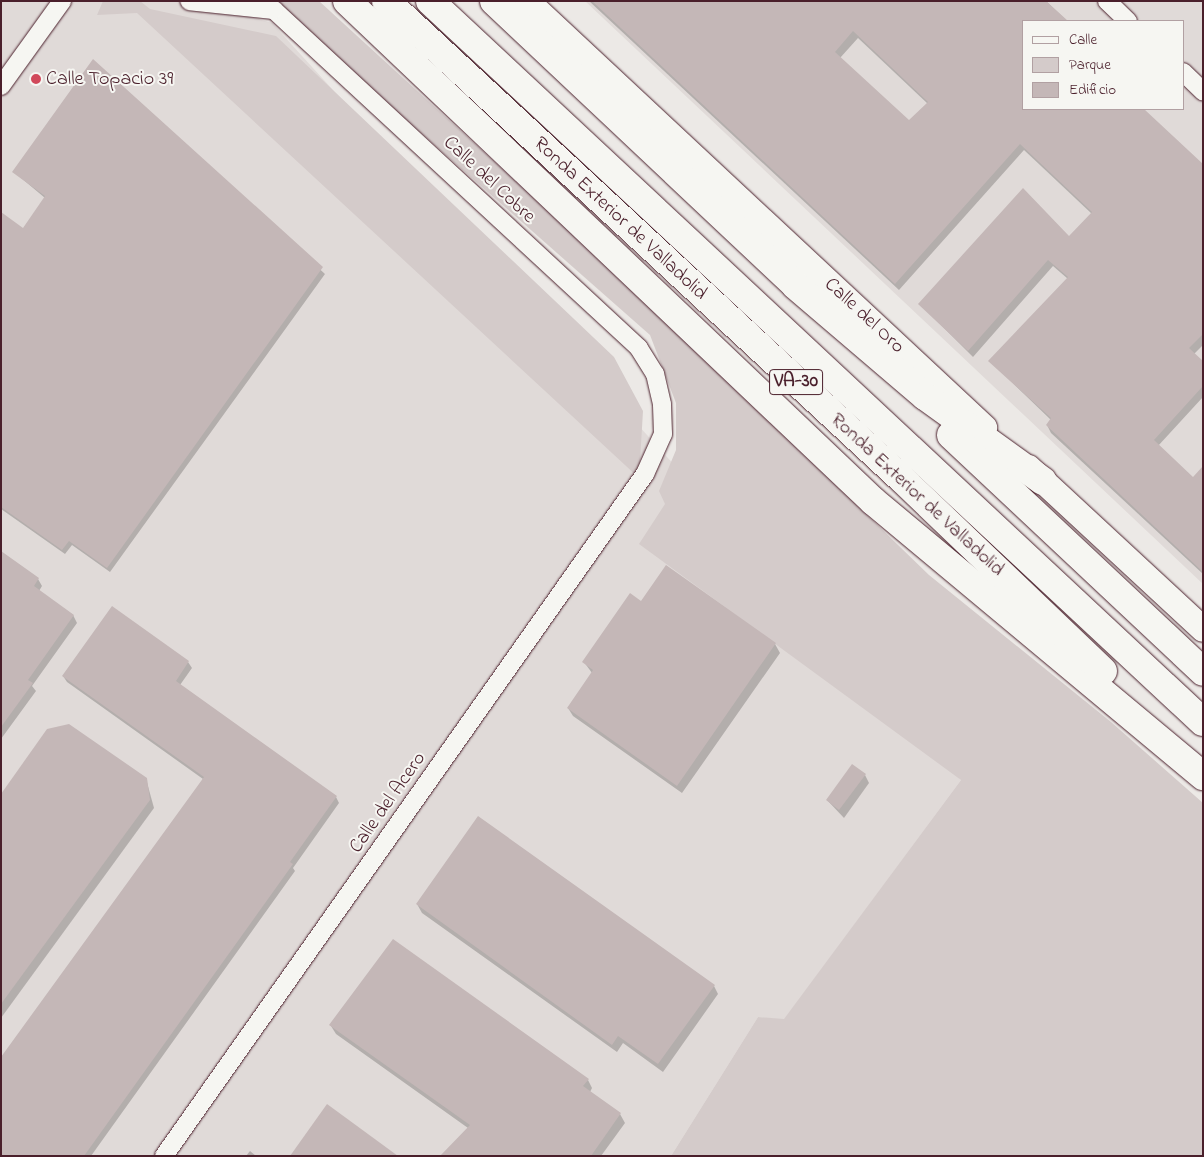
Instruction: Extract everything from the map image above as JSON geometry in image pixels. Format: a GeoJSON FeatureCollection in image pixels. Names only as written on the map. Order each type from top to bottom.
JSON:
{"type":"FeatureCollection","features":[{"type":"Feature","properties":{"kind":"highway"},"geometry":{"type":"LineString","coordinates":[[347,1],[873,501],[1203,776]]}},
{"type":"Feature","properties":{"kind":"highway","name":"Ronda Exterior de Valladolid"},"geometry":{"type":"LineString","coordinates":[[386,1],[910,486],[1203,767]]}},
{"type":"Feature","properties":{"kind":"highway","name":"Ronda Exterior de Valladolid"},"geometry":{"type":"LineString","coordinates":[[430,1],[1203,722]]}},
{"type":"Feature","properties":{"kind":"highway"},"geometry":{"type":"LineString","coordinates":[[494,1],[1203,672]]}},
{"type":"Feature","properties":{"kind":"highway"},"geometry":{"type":"LineString","coordinates":[[795,284],[925,396],[1042,481]]}},
{"type":"Feature","properties":{"kind":"street"},"geometry":{"type":"LineString","coordinates":[[1,86],[62,1]]}},
{"type":"Feature","properties":{"kind":"street","name":"Calle del Cobre"},"geometry":{"type":"LineString","coordinates":[[189,1],[274,10],[639,348],[655,374],[662,404],[663,434],[645,474]]}},
{"type":"Feature","properties":{"kind":"street","name":"Calle del Oro"},"geometry":{"type":"LineString","coordinates":[[527,1],[1042,481],[1203,628]]}},
{"type":"Feature","properties":{"kind":"street"},"geometry":{"type":"LineString","coordinates":[[1107,1],[1127,20]]}},
{"type":"Feature","properties":{"kind":"street"},"geometry":{"type":"LineString","coordinates":[[1184,73],[1203,91]]}},
{"type":"Feature","properties":{"kind":"street","name":"Calle del Acero"},"geometry":{"type":"LineString","coordinates":[[164,1156],[645,474]]}},
{"type":"Feature","properties":{"kind":"shaded area"},"geometry":{"type":"Polygon","coordinates":[[[1,1],[197,1],[272,23],[961,780],[784,1020],[758,1017],[671,1156],[1,1156],[1,1]]]}},
{"type":"Feature","properties":{"kind":"shaded area"},"geometry":{"type":"Polygon","coordinates":[[[585,1],[1203,1],[1203,584],[585,1]]]}},
{"type":"Feature","properties":{"kind":"green space"},"geometry":{"type":"Polygon","coordinates":[[[103,1],[140,1],[150,9],[276,36],[614,357],[643,411],[639,478],[137,13],[97,15],[103,1]]]}},
{"type":"Feature","properties":{"kind":"green space"},"geometry":{"type":"Polygon","coordinates":[[[271,1],[319,1],[643,298],[929,575],[1111,722],[1203,803],[1203,1156],[671,1156],[758,1017],[784,1019],[961,780],[639,544],[665,504],[659,491],[676,450],[676,403],[650,335],[271,1]]]}},
{"type":"Feature","properties":{"kind":"building"},"geometry":{"type":"Polygon","coordinates":[[[592,1],[1046,1],[1067,20],[1022,20],[1022,110],[1145,110],[1203,164],[1203,334],[1189,348],[1203,361],[1203,386],[1154,440],[1193,477],[1203,466],[1203,572],[1046,425],[1051,418],[988,361],[1068,277],[1048,260],[968,351],[918,304],[1023,188],[1069,236],[1092,212],[1020,144],[895,284],[592,1]],[[853,31],[835,52],[909,120],[928,102],[853,31]]]}},
{"type":"Feature","properties":{"kind":"building"},"geometry":{"type":"Polygon","coordinates":[[[93,59],[323,267],[107,568],[69,541],[62,550],[1,507],[1,212],[23,228],[45,196],[12,172],[93,59]]]}},
{"type":"Feature","properties":{"kind":"building"},"geometry":{"type":"Polygon","coordinates":[[[1,551],[39,578],[34,586],[74,615],[28,680],[33,683],[1,727],[1,551]]]}},
{"type":"Feature","properties":{"kind":"building"},"geometry":{"type":"Polygon","coordinates":[[[666,565],[776,643],[677,786],[567,708],[593,670],[582,662],[630,593],[641,601],[666,565]]]}},
{"type":"Feature","properties":{"kind":"building"},"geometry":{"type":"Polygon","coordinates":[[[112,606],[189,661],[176,681],[337,796],[290,862],[293,864],[84,1156],[1,1156],[1,1057],[204,777],[62,676],[112,606]]]}},
{"type":"Feature","properties":{"kind":"building"},"geometry":{"type":"Polygon","coordinates":[[[69,724],[147,778],[150,800],[1,1004],[1,794],[47,729],[69,724]]]}},
{"type":"Feature","properties":{"kind":"building"},"geometry":{"type":"Polygon","coordinates":[[[852,764],[866,774],[839,810],[826,800],[852,764]]]}},
{"type":"Feature","properties":{"kind":"building"},"geometry":{"type":"Polygon","coordinates":[[[478,816],[715,985],[658,1064],[618,1036],[612,1045],[416,904],[478,816]]]}},
{"type":"Feature","properties":{"kind":"building"},"geometry":{"type":"Polygon","coordinates":[[[393,939],[589,1079],[583,1086],[621,1113],[591,1156],[440,1156],[470,1125],[329,1025],[393,939]]]}},
{"type":"Feature","properties":{"kind":"building"},"geometry":{"type":"Polygon","coordinates":[[[327,1104],[398,1156],[290,1156],[327,1104]]]}},
{"type":"Feature","properties":{"kind":"place","name":"Calle Topacio 39"},"geometry":{"type":"Point","coordinates":[36,79]}}]}
